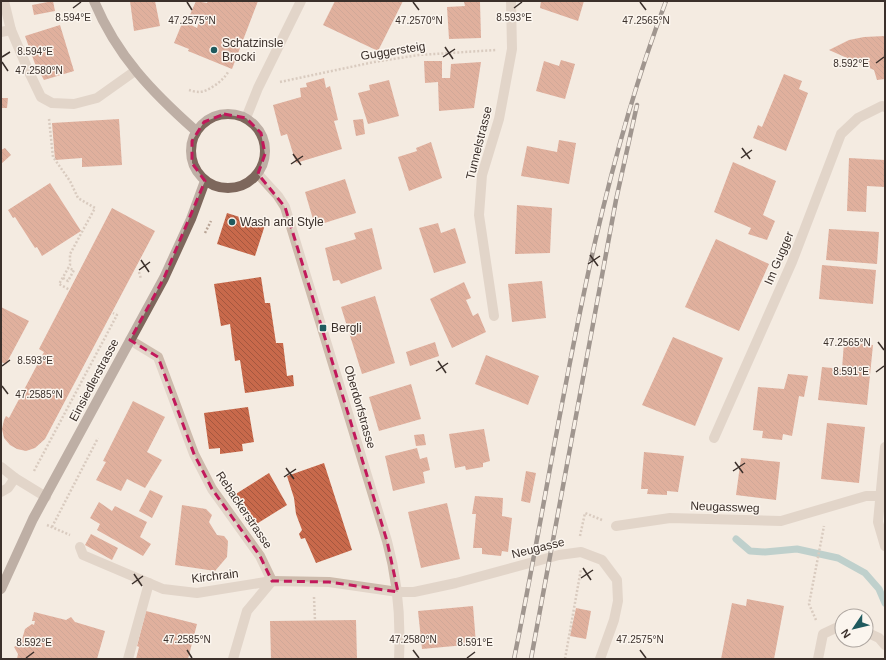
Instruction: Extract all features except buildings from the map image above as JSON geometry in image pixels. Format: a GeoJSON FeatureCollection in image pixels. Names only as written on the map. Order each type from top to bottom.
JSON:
{"type":"FeatureCollection","features":[{"type":"Feature","properties":{"kind":"main road"},"geometry":{"type":"LineString","coordinates":[[94,1],[104,25],[135,71],[150,89],[196,131]]}},
{"type":"Feature","properties":{"kind":"main road"},"geometry":{"type":"LineString","coordinates":[[224,114],[235,114],[246,118],[261,133],[265,154],[263,164],[258,174],[249,182],[238,188],[227,189],[215,187],[205,181],[197,173],[192,163],[190,152],[196,131],[204,122],[213,117],[224,114]]}},
{"type":"Feature","properties":{"kind":"main road","name":"Einsiedlerstrasse"},"geometry":{"type":"LineString","coordinates":[[1,589],[33,518],[46,497],[164,278],[191,219],[205,181]]}},
{"type":"Feature","properties":{"kind":"street"},"geometry":{"type":"LineString","coordinates":[[4,1],[6,31],[42,97],[52,103],[74,104],[98,98],[135,71]]}},
{"type":"Feature","properties":{"kind":"street"},"geometry":{"type":"LineString","coordinates":[[246,118],[258,88],[301,1]]}},
{"type":"Feature","properties":{"kind":"street","name":"Tunnelstrasse"},"geometry":{"type":"LineString","coordinates":[[494,316],[479,215],[482,175],[499,119],[512,49],[511,1]]}},
{"type":"Feature","properties":{"kind":"street","name":"Im Gugger"},"geometry":{"type":"LineString","coordinates":[[714,438],[792,262],[841,134],[858,118],[882,106],[885,107]]}},
{"type":"Feature","properties":{"kind":"street","name":"Oberdorfstrasse"},"geometry":{"type":"LineString","coordinates":[[258,174],[278,196],[285,207],[387,542],[394,567],[398,592],[401,627],[399,659]]}},
{"type":"Feature","properties":{"kind":"street","name":"Rebackerstrasse"},"geometry":{"type":"LineString","coordinates":[[130,340],[158,357],[194,454],[212,489],[260,556],[272,581]]}},
{"type":"Feature","properties":{"kind":"street"},"geometry":{"type":"LineString","coordinates":[[885,447],[883,496],[878,522],[885,546]]}},
{"type":"Feature","properties":{"kind":"street"},"geometry":{"type":"LineString","coordinates":[[1,466],[15,478],[46,497]]}},
{"type":"Feature","properties":{"kind":"street"},"geometry":{"type":"LineString","coordinates":[[1,492],[8,488],[15,478]]}},
{"type":"Feature","properties":{"kind":"street","name":"Neugassweg"},"geometry":{"type":"LineString","coordinates":[[616,526],[670,518],[781,521],[866,496],[883,496]]}},
{"type":"Feature","properties":{"kind":"street","name":"Kirchrain"},"geometry":{"type":"LineString","coordinates":[[80,547],[83,555],[163,589],[197,593],[272,581],[313,582],[398,592]]}},
{"type":"Feature","properties":{"kind":"street","name":"Neugasse"},"geometry":{"type":"LineString","coordinates":[[398,592],[432,589],[559,555],[580,552],[602,560],[617,580],[618,601],[614,620],[600,659]]}},
{"type":"Feature","properties":{"kind":"street"},"geometry":{"type":"LineString","coordinates":[[233,659],[247,611],[272,581]]}},
{"type":"Feature","properties":{"kind":"street"},"geometry":{"type":"LineString","coordinates":[[128,659],[149,583]]}},
{"type":"Feature","properties":{"kind":"street"},"geometry":{"type":"LineString","coordinates":[[818,659],[823,634],[834,629]]}},
{"type":"Feature","properties":{"kind":"street"},"geometry":{"type":"LineString","coordinates":[[874,636],[879,638],[885,645]]}},
{"type":"Feature","properties":{"kind":"path","name":"Guggersteig"},"geometry":{"type":"LineString","coordinates":[[280,82],[374,62],[419,55],[512,49]]}},
{"type":"Feature","properties":{"kind":"path"},"geometry":{"type":"LineString","coordinates":[[189,90],[200,92],[210,88],[226,76],[228,72]]}},
{"type":"Feature","properties":{"kind":"path"},"geometry":{"type":"LineString","coordinates":[[52,103],[49,121],[53,157],[70,181],[78,198],[95,208],[70,254],[68,268],[59,284],[70,290]]}},
{"type":"Feature","properties":{"kind":"path"},"geometry":{"type":"LineString","coordinates":[[63,278],[68,280],[74,270],[68,268]]}},
{"type":"Feature","properties":{"kind":"path"},"geometry":{"type":"LineString","coordinates":[[139,272],[141,278]]}},
{"type":"Feature","properties":{"kind":"path"},"geometry":{"type":"LineString","coordinates":[[27,485],[116,315],[112,313]]}},
{"type":"Feature","properties":{"kind":"path"},"geometry":{"type":"LineString","coordinates":[[580,534],[585,513],[616,526]]}},
{"type":"Feature","properties":{"kind":"path"},"geometry":{"type":"LineString","coordinates":[[33,518],[77,539],[80,547]]}},
{"type":"Feature","properties":{"kind":"path"},"geometry":{"type":"LineString","coordinates":[[821,539],[809,604],[823,634]]}},
{"type":"Feature","properties":{"kind":"path"},"geometry":{"type":"LineString","coordinates":[[565,659],[578,582],[581,574],[580,552]]}},
{"type":"Feature","properties":{"kind":"path"},"geometry":{"type":"LineString","coordinates":[[313,582],[315,621]]}},
{"type":"Feature","properties":{"kind":"highlighted area"},"geometry":{"type":"Polygon","coordinates":[[[224,114],[246,118],[261,133],[265,154],[258,174],[285,207],[387,541],[398,592],[329,582],[272,581],[260,556],[212,489],[194,454],[158,357],[130,340],[164,278],[205,181],[192,163],[192,141],[204,122],[224,114]]]}},
{"type":"Feature","properties":{"kind":"waterway"},"geometry":{"type":"LineString","coordinates":[[736,539],[750,551],[765,552],[797,549],[838,558],[865,573],[879,589],[885,603]]}},
{"type":"Feature","properties":{"kind":"railway"},"geometry":{"type":"LineString","coordinates":[[514,659],[577,327],[595,244],[615,162],[638,81],[666,1]]}},
{"type":"Feature","properties":{"kind":"railway"},"geometry":{"type":"LineString","coordinates":[[531,659],[616,200],[637,105]]}},
{"type":"Feature","properties":{"kind":"place","name":"Schatzinsle Brocki"},"geometry":{"type":"Point","coordinates":[214,50]}},
{"type":"Feature","properties":{"kind":"place","name":"Wash and Style"},"geometry":{"type":"Point","coordinates":[232,222]}},
{"type":"Feature","properties":{"kind":"place","name":"Bergli"},"geometry":{"type":"Point","coordinates":[323,328]}}]}
